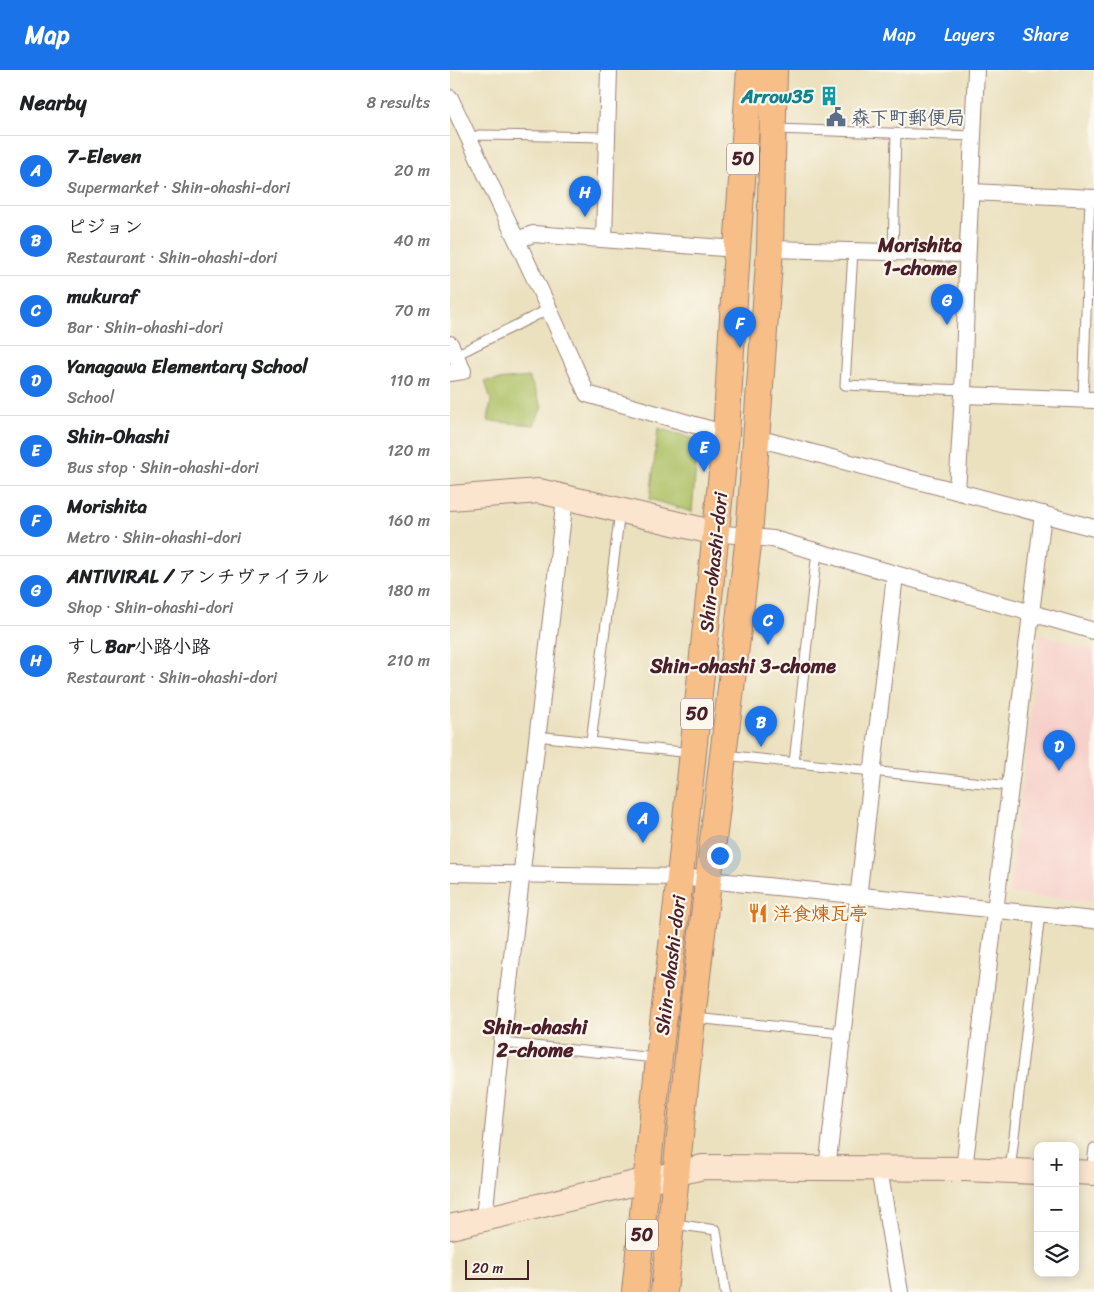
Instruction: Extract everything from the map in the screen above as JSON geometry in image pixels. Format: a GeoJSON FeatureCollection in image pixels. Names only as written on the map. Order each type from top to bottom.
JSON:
{"type":"FeatureCollection","features":[{"type":"Feature","properties":{"kind":"main road","name":"Shin-ohashi-dori"},"geometry":{"type":"LineString","coordinates":[[636,1292],[659,1058],[694,753],[726,434],[750,70]]}},
{"type":"Feature","properties":{"kind":"main road","name":"Shin-ohashi-dori"},"geometry":{"type":"LineString","coordinates":[[664,1292],[692,1018],[749,536],[770,249],[774,70]]}},
{"type":"Feature","properties":{"kind":"street"},"geometry":{"type":"LineString","coordinates":[[604,239],[609,70]]}},
{"type":"Feature","properties":{"kind":"street"},"geometry":{"type":"LineString","coordinates":[[957,491],[963,392],[967,254],[976,70]]}},
{"type":"Feature","properties":{"kind":"street"},"geometry":{"type":"LineString","coordinates":[[450,98],[587,394],[726,434]]}},
{"type":"Feature","properties":{"kind":"street"},"geometry":{"type":"LineString","coordinates":[[971,192],[1092,198]]}},
{"type":"Feature","properties":{"kind":"street"},"geometry":{"type":"LineString","coordinates":[[517,240],[533,234],[737,249]]}},
{"type":"Feature","properties":{"kind":"street"},"geometry":{"type":"LineString","coordinates":[[770,249],[967,254]]}},
{"type":"Feature","properties":{"kind":"street"},"geometry":{"type":"LineString","coordinates":[[450,372],[463,371],[453,350]]}},
{"type":"Feature","properties":{"kind":"street"},"geometry":{"type":"LineString","coordinates":[[963,392],[1088,400]]}},
{"type":"Feature","properties":{"kind":"street"},"geometry":{"type":"LineString","coordinates":[[757,438],[1094,528]]}},
{"type":"Feature","properties":{"kind":"street"},"geometry":{"type":"LineString","coordinates":[[450,498],[539,491],[716,532],[773,538],[895,575],[1094,631]]}},
{"type":"Feature","properties":{"kind":"street"},"geometry":{"type":"LineString","coordinates":[[484,1218],[502,1043],[565,498]]}},
{"type":"Feature","properties":{"kind":"street"},"geometry":{"type":"LineString","coordinates":[[964,1169],[1042,514]]}},
{"type":"Feature","properties":{"kind":"street"},"geometry":{"type":"LineString","coordinates":[[827,1169],[841,1033],[895,575]]}},
{"type":"Feature","properties":{"kind":"street"},"geometry":{"type":"LineString","coordinates":[[450,873],[680,877],[1094,920]]}},
{"type":"Feature","properties":{"kind":"street"},"geometry":{"type":"LineString","coordinates":[[450,1226],[703,1167],[964,1169],[1034,1172]]}},
{"type":"Feature","properties":{"kind":"street"},"geometry":{"type":"LineString","coordinates":[[879,1169],[900,1292]]}},
{"type":"Feature","properties":{"kind":"lane"},"geometry":{"type":"LineString","coordinates":[[772,129],[973,136]]}},
{"type":"Feature","properties":{"kind":"lane"},"geometry":{"type":"LineString","coordinates":[[892,252],[896,134]]}},
{"type":"Feature","properties":{"kind":"lane"},"geometry":{"type":"LineString","coordinates":[[470,139],[479,135],[608,137]]}},
{"type":"Feature","properties":{"kind":"lane"},"geometry":{"type":"LineString","coordinates":[[1088,400],[1092,198]]}},
{"type":"Feature","properties":{"kind":"lane"},"geometry":{"type":"LineString","coordinates":[[853,251],[845,385],[963,392]]}},
{"type":"Feature","properties":{"kind":"lane"},"geometry":{"type":"LineString","coordinates":[[453,350],[549,309]]}},
{"type":"Feature","properties":{"kind":"lane"},"geometry":{"type":"LineString","coordinates":[[592,742],[620,511]]}},
{"type":"Feature","properties":{"kind":"lane"},"geometry":{"type":"LineString","coordinates":[[794,763],[817,551]]}},
{"type":"Feature","properties":{"kind":"lane"},"geometry":{"type":"LineString","coordinates":[[537,736],[694,753]]}},
{"type":"Feature","properties":{"kind":"lane"},"geometry":{"type":"LineString","coordinates":[[723,755],[1010,786]]}},
{"type":"Feature","properties":{"kind":"lane"},"geometry":{"type":"LineString","coordinates":[[1010,1171],[1040,913]]}},
{"type":"Feature","properties":{"kind":"lane"},"geometry":{"type":"LineString","coordinates":[[692,1018],[841,1033]]}},
{"type":"Feature","properties":{"kind":"lane"},"geometry":{"type":"LineString","coordinates":[[502,1043],[659,1058]]}},
{"type":"Feature","properties":{"kind":"lane"},"geometry":{"type":"LineString","coordinates":[[1087,1172],[1094,1148]]}},
{"type":"Feature","properties":{"kind":"lane"},"geometry":{"type":"LineString","coordinates":[[671,1224],[716,1230],[725,1292]]}},
{"type":"Feature","properties":{"kind":"shaded area"},"geometry":{"type":"Polygon","coordinates":[[[1040,634],[1094,650],[1094,902],[1009,893],[1040,634]]]}},
{"type":"Feature","properties":{"kind":"green space"},"geometry":{"type":"Polygon","coordinates":[[[529,377],[542,407],[534,425],[488,421],[491,400],[485,381],[529,377]]]}},
{"type":"Feature","properties":{"kind":"green space"},"geometry":{"type":"Polygon","coordinates":[[[658,428],[698,440],[692,512],[650,499],[658,428]]]}},
{"type":"Feature","properties":{"kind":"place","name":"Arrow35"},"geometry":{"type":"Point","coordinates":[829,96]}},
{"type":"Feature","properties":{"kind":"place","name":"森下町郵便局"},"geometry":{"type":"Point","coordinates":[836,117]}},
{"type":"Feature","properties":{"kind":"place","name":"すしBar小路小路"},"geometry":{"type":"Point","coordinates":[585,217]}},
{"type":"Feature","properties":{"kind":"place","name":"ANTIVIRAL / アンチヴァイラル"},"geometry":{"type":"Point","coordinates":[947,325]}},
{"type":"Feature","properties":{"kind":"place","name":"Morishita"},"geometry":{"type":"Point","coordinates":[740,348]}},
{"type":"Feature","properties":{"kind":"place","name":"Shin-Ohashi"},"geometry":{"type":"Point","coordinates":[704,472]}},
{"type":"Feature","properties":{"kind":"place","name":"mukuraf"},"geometry":{"type":"Point","coordinates":[768,645]}},
{"type":"Feature","properties":{"kind":"place","name":"ピジョン"},"geometry":{"type":"Point","coordinates":[761,747]}},
{"type":"Feature","properties":{"kind":"place","name":"Yanagawa Elementary School"},"geometry":{"type":"Point","coordinates":[1059,771]}},
{"type":"Feature","properties":{"kind":"place","name":"7-Eleven"},"geometry":{"type":"Point","coordinates":[643,843]}},
{"type":"Feature","properties":{"kind":"place","name":"洋食煉瓦亭"},"geometry":{"type":"Point","coordinates":[758,913]}},
{"type":"Feature","properties":{"kind":"district","name":"Morishita 1-chome"},"geometry":{"type":"Point","coordinates":[920,256]}},
{"type":"Feature","properties":{"kind":"district","name":"Shin-ohashi 3-chome"},"geometry":{"type":"Point","coordinates":[743,666]}},
{"type":"Feature","properties":{"kind":"district","name":"Shin-ohashi 2-chome"},"geometry":{"type":"Point","coordinates":[535,1038]}}]}
